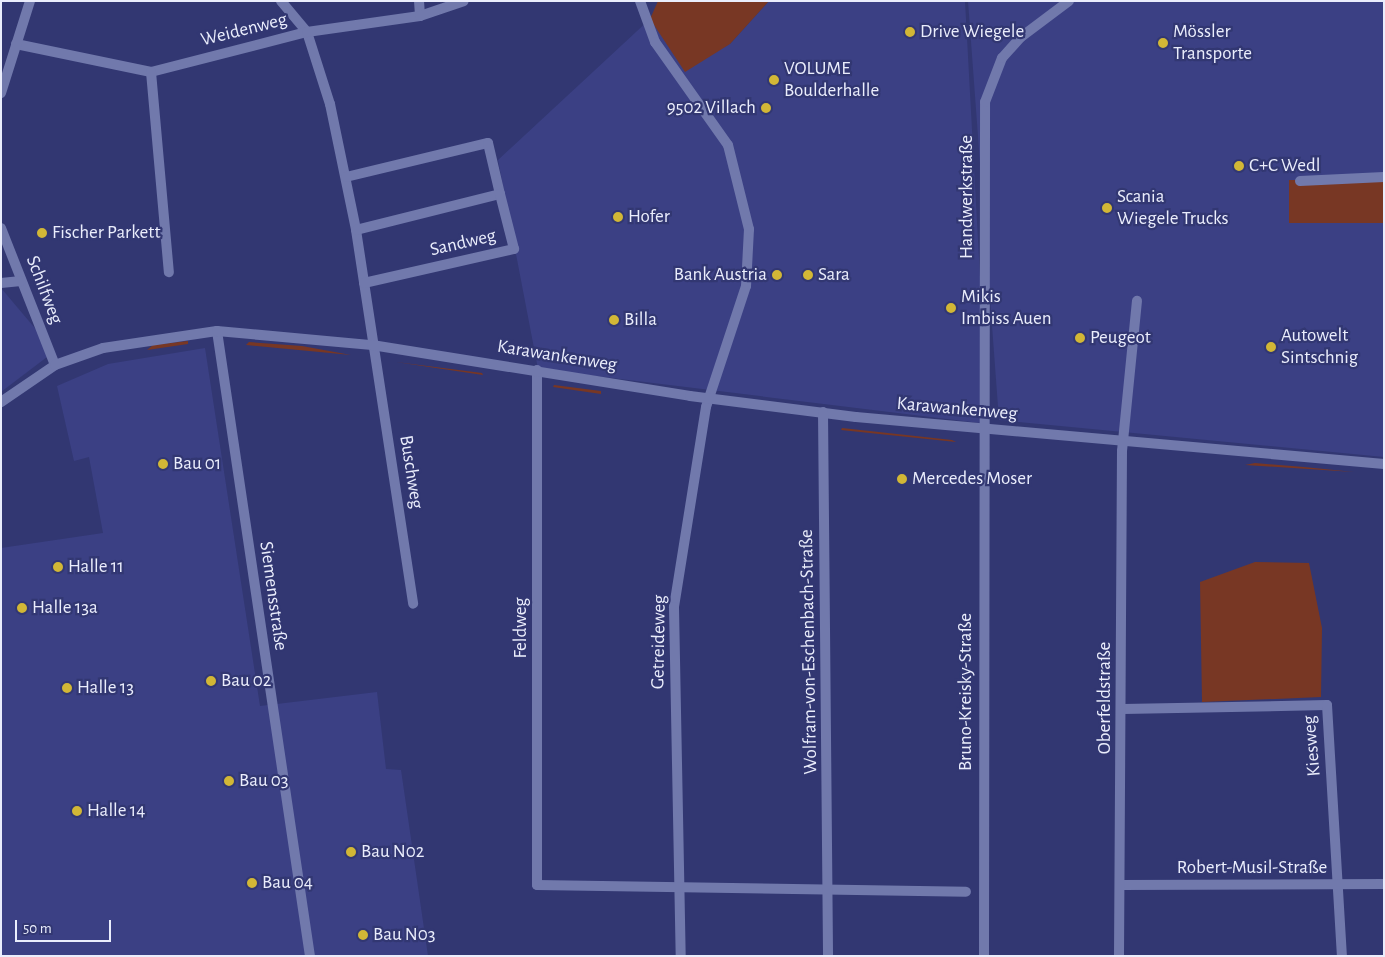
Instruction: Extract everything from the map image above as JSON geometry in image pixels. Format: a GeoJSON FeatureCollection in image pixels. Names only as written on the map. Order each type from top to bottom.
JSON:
{"type":"FeatureCollection","features":[{"type":"Feature","properties":{"kind":"street"},"geometry":{"type":"LineString","coordinates":[[1,93],[30,1]]}},
{"type":"Feature","properties":{"kind":"street"},"geometry":{"type":"LineString","coordinates":[[281,1],[307,32],[330,104],[356,230],[372,345]]}},
{"type":"Feature","properties":{"kind":"street"},"geometry":{"type":"LineString","coordinates":[[419,1],[420,16]]}},
{"type":"Feature","properties":{"kind":"street","name":"Weidenweg"},"geometry":{"type":"LineString","coordinates":[[16,44],[151,72],[307,32],[420,16],[464,1]]}},
{"type":"Feature","properties":{"kind":"street","name":"Getreideweg"},"geometry":{"type":"LineString","coordinates":[[640,1],[655,42],[728,145],[749,229],[746,286],[709,398],[692,477],[674,606],[678,890],[681,956]]}},
{"type":"Feature","properties":{"kind":"street","name":"Handwerkstraße"},"geometry":{"type":"LineString","coordinates":[[986,428],[985,102],[1002,58],[1021,37],[1069,1]]}},
{"type":"Feature","properties":{"kind":"street"},"geometry":{"type":"LineString","coordinates":[[151,72],[169,272]]}},
{"type":"Feature","properties":{"kind":"street","name":"Sandweg"},"geometry":{"type":"LineString","coordinates":[[346,177],[488,143],[514,248],[364,284]]}},
{"type":"Feature","properties":{"kind":"street"},"geometry":{"type":"LineString","coordinates":[[1300,182],[1384,177]]}},
{"type":"Feature","properties":{"kind":"street","name":"Sandweg"},"geometry":{"type":"LineString","coordinates":[[356,230],[500,194]]}},
{"type":"Feature","properties":{"kind":"street","name":"Schilfweg"},"geometry":{"type":"LineString","coordinates":[[1,228],[55,365]]}},
{"type":"Feature","properties":{"kind":"street"},"geometry":{"type":"LineString","coordinates":[[1,283],[21,281]]}},
{"type":"Feature","properties":{"kind":"street"},"geometry":{"type":"LineString","coordinates":[[1122,440],[1137,301]]}},
{"type":"Feature","properties":{"kind":"street","name":"Karawankenweg"},"geometry":{"type":"LineString","coordinates":[[1,402],[55,365],[135,340],[217,331],[372,345],[709,398],[823,412],[1384,464]]}},
{"type":"Feature","properties":{"kind":"street","name":"Siemensstraße"},"geometry":{"type":"LineString","coordinates":[[217,331],[310,956]]}},
{"type":"Feature","properties":{"kind":"street","name":"Buschweg"},"geometry":{"type":"LineString","coordinates":[[372,345],[413,604]]}},
{"type":"Feature","properties":{"kind":"street","name":"Feldweg"},"geometry":{"type":"LineString","coordinates":[[536,370],[537,885],[678,890]]}},
{"type":"Feature","properties":{"kind":"street","name":"Wolfram-von-Eschenbach-Straße"},"geometry":{"type":"LineString","coordinates":[[823,412],[828,956]]}},
{"type":"Feature","properties":{"kind":"street","name":"Bruno-Kreisky-Straße"},"geometry":{"type":"LineString","coordinates":[[984,956],[986,428]]}},
{"type":"Feature","properties":{"kind":"street","name":"Oberfeldstraße"},"geometry":{"type":"LineString","coordinates":[[1119,956],[1123,709],[1122,440]]}},
{"type":"Feature","properties":{"kind":"street","name":"Kiesweg"},"geometry":{"type":"LineString","coordinates":[[1123,709],[1327,705],[1342,956]]}},
{"type":"Feature","properties":{"kind":"street","name":"Robert-Musil-Straße"},"geometry":{"type":"LineString","coordinates":[[1120,885],[1339,886],[1384,884]]}},
{"type":"Feature","properties":{"kind":"street"},"geometry":{"type":"LineString","coordinates":[[678,890],[966,892]]}},
{"type":"Feature","properties":{"kind":"shaded area"},"geometry":{"type":"Polygon","coordinates":[[[658,1],[769,1],[730,44],[685,72],[650,19],[658,1]]]}},
{"type":"Feature","properties":{"kind":"shaded area"},"geometry":{"type":"Polygon","coordinates":[[[769,1],[965,1],[988,424],[538,369],[498,160],[650,19],[730,44],[769,1]]]}},
{"type":"Feature","properties":{"kind":"shaded area"},"geometry":{"type":"Polygon","coordinates":[[[968,1],[1384,1],[1384,457],[999,420],[968,1]]]}},
{"type":"Feature","properties":{"kind":"shaded area"},"geometry":{"type":"Polygon","coordinates":[[[1289,180],[1384,180],[1384,223],[1289,223],[1289,180]]]}},
{"type":"Feature","properties":{"kind":"shaded area"},"geometry":{"type":"Polygon","coordinates":[[[1,288],[39,333],[47,357],[1,392],[1,288]]]}},
{"type":"Feature","properties":{"kind":"shaded area"},"geometry":{"type":"Polygon","coordinates":[[[188,341],[188,344],[147,350],[153,345],[188,341]]]}},
{"type":"Feature","properties":{"kind":"shaded area"},"geometry":{"type":"Polygon","coordinates":[[[249,342],[302,346],[351,355],[246,345],[249,342]]]}},
{"type":"Feature","properties":{"kind":"shaded area"},"geometry":{"type":"Polygon","coordinates":[[[205,348],[260,706],[377,692],[386,769],[401,770],[428,956],[1,956],[1,548],[103,533],[89,457],[74,461],[57,386],[108,364],[205,348]]]}},
{"type":"Feature","properties":{"kind":"shaded area"},"geometry":{"type":"Polygon","coordinates":[[[396,362],[482,373],[483,375],[436,368],[396,362]]]}},
{"type":"Feature","properties":{"kind":"shaded area"},"geometry":{"type":"Polygon","coordinates":[[[554,385],[601,391],[601,394],[553,387],[554,385]]]}},
{"type":"Feature","properties":{"kind":"shaded area"},"geometry":{"type":"Polygon","coordinates":[[[842,428],[952,440],[956,442],[841,430],[842,428]]]}},
{"type":"Feature","properties":{"kind":"shaded area"},"geometry":{"type":"Polygon","coordinates":[[[1255,463],[1304,467],[1354,472],[1245,465],[1255,463]]]}},
{"type":"Feature","properties":{"kind":"shaded area"},"geometry":{"type":"Polygon","coordinates":[[[1255,562],[1309,563],[1322,628],[1321,697],[1202,702],[1200,582],[1255,562]]]}},
{"type":"Feature","properties":{"kind":"place","name":"Drive Wiegele"},"geometry":{"type":"Point","coordinates":[910,32]}},
{"type":"Feature","properties":{"kind":"place","name":"Mössler Transporte"},"geometry":{"type":"Point","coordinates":[1163,43]}},
{"type":"Feature","properties":{"kind":"place","name":"VOLUME Boulderhalle"},"geometry":{"type":"Point","coordinates":[774,80]}},
{"type":"Feature","properties":{"kind":"place","name":"9502 Villach"},"geometry":{"type":"Point","coordinates":[766,108]}},
{"type":"Feature","properties":{"kind":"place","name":"C+C Wedl"},"geometry":{"type":"Point","coordinates":[1239,166]}},
{"type":"Feature","properties":{"kind":"place","name":"Scania Wiegele Trucks"},"geometry":{"type":"Point","coordinates":[1107,208]}},
{"type":"Feature","properties":{"kind":"place","name":"Hofer"},"geometry":{"type":"Point","coordinates":[618,217]}},
{"type":"Feature","properties":{"kind":"place","name":"Fischer Parkett"},"geometry":{"type":"Point","coordinates":[42,233]}},
{"type":"Feature","properties":{"kind":"place","name":"Bank Austria"},"geometry":{"type":"Point","coordinates":[777,275]}},
{"type":"Feature","properties":{"kind":"place","name":"Sara"},"geometry":{"type":"Point","coordinates":[808,275]}},
{"type":"Feature","properties":{"kind":"place","name":"Mikis Imbiss Auen"},"geometry":{"type":"Point","coordinates":[951,308]}},
{"type":"Feature","properties":{"kind":"place","name":"Billa"},"geometry":{"type":"Point","coordinates":[614,320]}},
{"type":"Feature","properties":{"kind":"place","name":"Peugeot"},"geometry":{"type":"Point","coordinates":[1080,338]}},
{"type":"Feature","properties":{"kind":"place","name":"Autowelt Sintschnig"},"geometry":{"type":"Point","coordinates":[1271,347]}},
{"type":"Feature","properties":{"kind":"place","name":"Bau 01"},"geometry":{"type":"Point","coordinates":[163,464]}},
{"type":"Feature","properties":{"kind":"place","name":"Mercedes Moser"},"geometry":{"type":"Point","coordinates":[902,479]}},
{"type":"Feature","properties":{"kind":"place","name":"Halle 11"},"geometry":{"type":"Point","coordinates":[58,567]}},
{"type":"Feature","properties":{"kind":"place","name":"Halle 13a"},"geometry":{"type":"Point","coordinates":[22,608]}},
{"type":"Feature","properties":{"kind":"place","name":"Bau 02"},"geometry":{"type":"Point","coordinates":[211,681]}},
{"type":"Feature","properties":{"kind":"place","name":"Halle 13"},"geometry":{"type":"Point","coordinates":[67,688]}},
{"type":"Feature","properties":{"kind":"place","name":"Bau 03"},"geometry":{"type":"Point","coordinates":[229,781]}},
{"type":"Feature","properties":{"kind":"place","name":"Halle 14"},"geometry":{"type":"Point","coordinates":[77,811]}},
{"type":"Feature","properties":{"kind":"place","name":"Bau N02"},"geometry":{"type":"Point","coordinates":[351,852]}},
{"type":"Feature","properties":{"kind":"place","name":"Bau 04"},"geometry":{"type":"Point","coordinates":[252,883]}},
{"type":"Feature","properties":{"kind":"place","name":"Bau N03"},"geometry":{"type":"Point","coordinates":[363,935]}}]}
